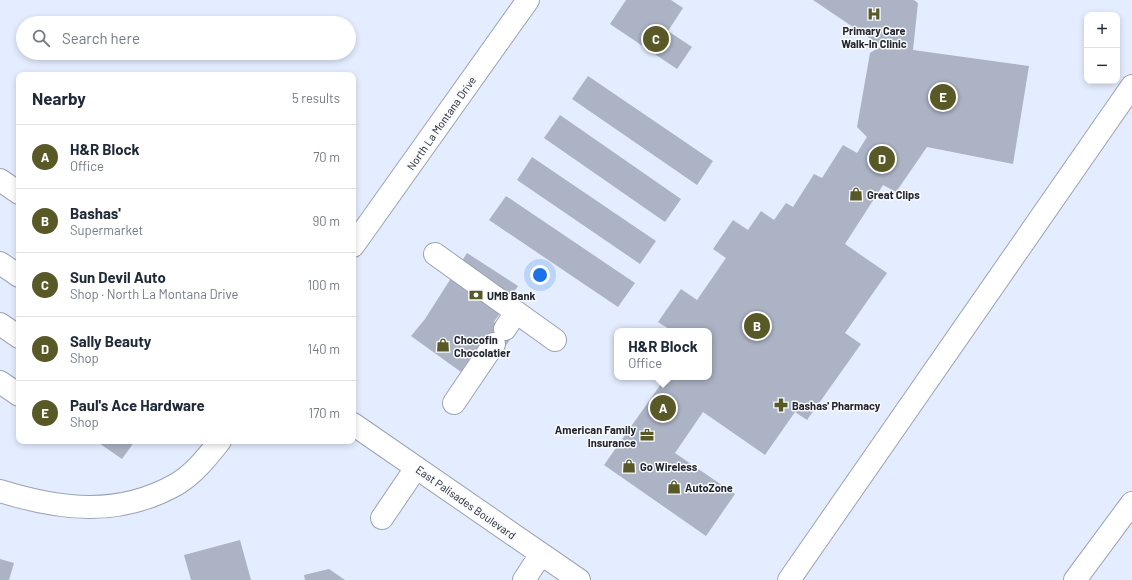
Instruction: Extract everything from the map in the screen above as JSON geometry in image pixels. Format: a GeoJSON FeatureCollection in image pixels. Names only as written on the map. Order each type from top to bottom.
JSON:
{"type":"FeatureCollection","features":[{"type":"Feature","properties":{"kind":"street","name":"North La Montana Drive"},"geometry":{"type":"LineString","coordinates":[[356,242],[528,0]]}},
{"type":"Feature","properties":{"kind":"street"},"geometry":{"type":"LineString","coordinates":[[789,580],[1132,86]]}},
{"type":"Feature","properties":{"kind":"street"},"geometry":{"type":"LineString","coordinates":[[0,180],[16,192]]}},
{"type":"Feature","properties":{"kind":"street"},"geometry":{"type":"LineString","coordinates":[[436,254],[505,329],[555,340]]}},
{"type":"Feature","properties":{"kind":"street"},"geometry":{"type":"LineString","coordinates":[[0,263],[16,274]]}},
{"type":"Feature","properties":{"kind":"street"},"geometry":{"type":"LineString","coordinates":[[0,324],[16,336]]}},
{"type":"Feature","properties":{"kind":"street"},"geometry":{"type":"LineString","coordinates":[[454,403],[505,329]]}},
{"type":"Feature","properties":{"kind":"street"},"geometry":{"type":"LineString","coordinates":[[0,382],[16,393]]}},
{"type":"Feature","properties":{"kind":"street","name":"East Palisades Boulevard"},"geometry":{"type":"LineString","coordinates":[[356,426],[579,580]]}},
{"type":"Feature","properties":{"kind":"street"},"geometry":{"type":"LineString","coordinates":[[0,492],[58,506],[88,508],[126,504],[178,483],[207,457],[218,444]]}},
{"type":"Feature","properties":{"kind":"street"},"geometry":{"type":"LineString","coordinates":[[382,518],[416,468]]}},
{"type":"Feature","properties":{"kind":"street"},"geometry":{"type":"LineString","coordinates":[[1075,580],[1132,503]]}},
{"type":"Feature","properties":{"kind":"street"},"geometry":{"type":"LineString","coordinates":[[524,580],[541,554]]}},
{"type":"Feature","properties":{"kind":"building"},"geometry":{"type":"Polygon","coordinates":[[[626,0],[671,0],[683,8],[668,31],[692,47],[677,69],[610,24],[626,0]]]}},
{"type":"Feature","properties":{"kind":"building"},"geometry":{"type":"Polygon","coordinates":[[[813,0],[914,0],[918,3],[913,50],[1029,66],[1013,164],[927,147],[896,192],[883,185],[845,244],[887,273],[845,333],[861,344],[807,420],[795,412],[765,455],[703,412],[675,453],[735,494],[706,536],[604,465],[661,384],[656,380],[712,380],[712,328],[667,328],[658,322],[681,289],[697,300],[726,258],[713,249],[733,220],[748,230],[761,211],[774,220],[786,203],[793,207],[814,174],[822,178],[843,145],[857,153],[867,137],[857,127],[870,53],[881,46],[813,0]]]}},
{"type":"Feature","properties":{"kind":"building"},"geometry":{"type":"Polygon","coordinates":[[[588,76],[713,161],[697,185],[572,99],[588,76]]]}},
{"type":"Feature","properties":{"kind":"building"},"geometry":{"type":"Polygon","coordinates":[[[560,115],[681,199],[665,222],[544,138],[560,115]]]}},
{"type":"Feature","properties":{"kind":"building"},"geometry":{"type":"Polygon","coordinates":[[[532,157],[656,241],[640,264],[517,180],[532,157]]]}},
{"type":"Feature","properties":{"kind":"building"},"geometry":{"type":"Polygon","coordinates":[[[506,196],[635,283],[618,307],[489,220],[506,196]]]}},
{"type":"Feature","properties":{"kind":"building","name":"UMB Bank"},"geometry":{"type":"Polygon","coordinates":[[[467,253],[518,286],[494,322],[513,335],[503,350],[474,354],[461,372],[411,336],[425,319],[467,253]]]}},
{"type":"Feature","properties":{"kind":"building"},"geometry":{"type":"Polygon","coordinates":[[[100,444],[133,444],[122,459],[100,444]]]}},
{"type":"Feature","properties":{"kind":"building"},"geometry":{"type":"Polygon","coordinates":[[[240,540],[251,580],[191,580],[184,555],[240,540]]]}},
{"type":"Feature","properties":{"kind":"building"},"geometry":{"type":"Polygon","coordinates":[[[0,559],[14,563],[9,580],[0,580],[0,559]]]}},
{"type":"Feature","properties":{"kind":"building"},"geometry":{"type":"Polygon","coordinates":[[[329,569],[345,580],[305,580],[304,575],[329,569]]]}},
{"type":"Feature","properties":{"kind":"place","name":"Primary Care Walk-In Clinic"},"geometry":{"type":"Point","coordinates":[874,14]}},
{"type":"Feature","properties":{"kind":"place","name":"Sun Devil Auto"},"geometry":{"type":"Point","coordinates":[656,39]}},
{"type":"Feature","properties":{"kind":"place","name":"Paul's Ace Hardware"},"geometry":{"type":"Point","coordinates":[943,97]}},
{"type":"Feature","properties":{"kind":"place","name":"Sally Beauty"},"geometry":{"type":"Point","coordinates":[882,159]}},
{"type":"Feature","properties":{"kind":"place","name":"Great Clips"},"geometry":{"type":"Point","coordinates":[856,194]}},
{"type":"Feature","properties":{"kind":"place","name":"UMB Bank"},"geometry":{"type":"Point","coordinates":[476,295]}},
{"type":"Feature","properties":{"kind":"place","name":"Bashas'"},"geometry":{"type":"Point","coordinates":[757,326]}},
{"type":"Feature","properties":{"kind":"place","name":"Chocofin Chocolatier"},"geometry":{"type":"Point","coordinates":[443,345]}},
{"type":"Feature","properties":{"kind":"place","name":"Bashas' Pharmacy"},"geometry":{"type":"Point","coordinates":[781,405]}},
{"type":"Feature","properties":{"kind":"place","name":"H&R Block"},"geometry":{"type":"Point","coordinates":[663,408]}},
{"type":"Feature","properties":{"kind":"place","name":"American Family Insurance"},"geometry":{"type":"Point","coordinates":[647,435]}},
{"type":"Feature","properties":{"kind":"place","name":"Go Wireless"},"geometry":{"type":"Point","coordinates":[629,466]}},
{"type":"Feature","properties":{"kind":"place","name":"AutoZone"},"geometry":{"type":"Point","coordinates":[674,487]}}]}
